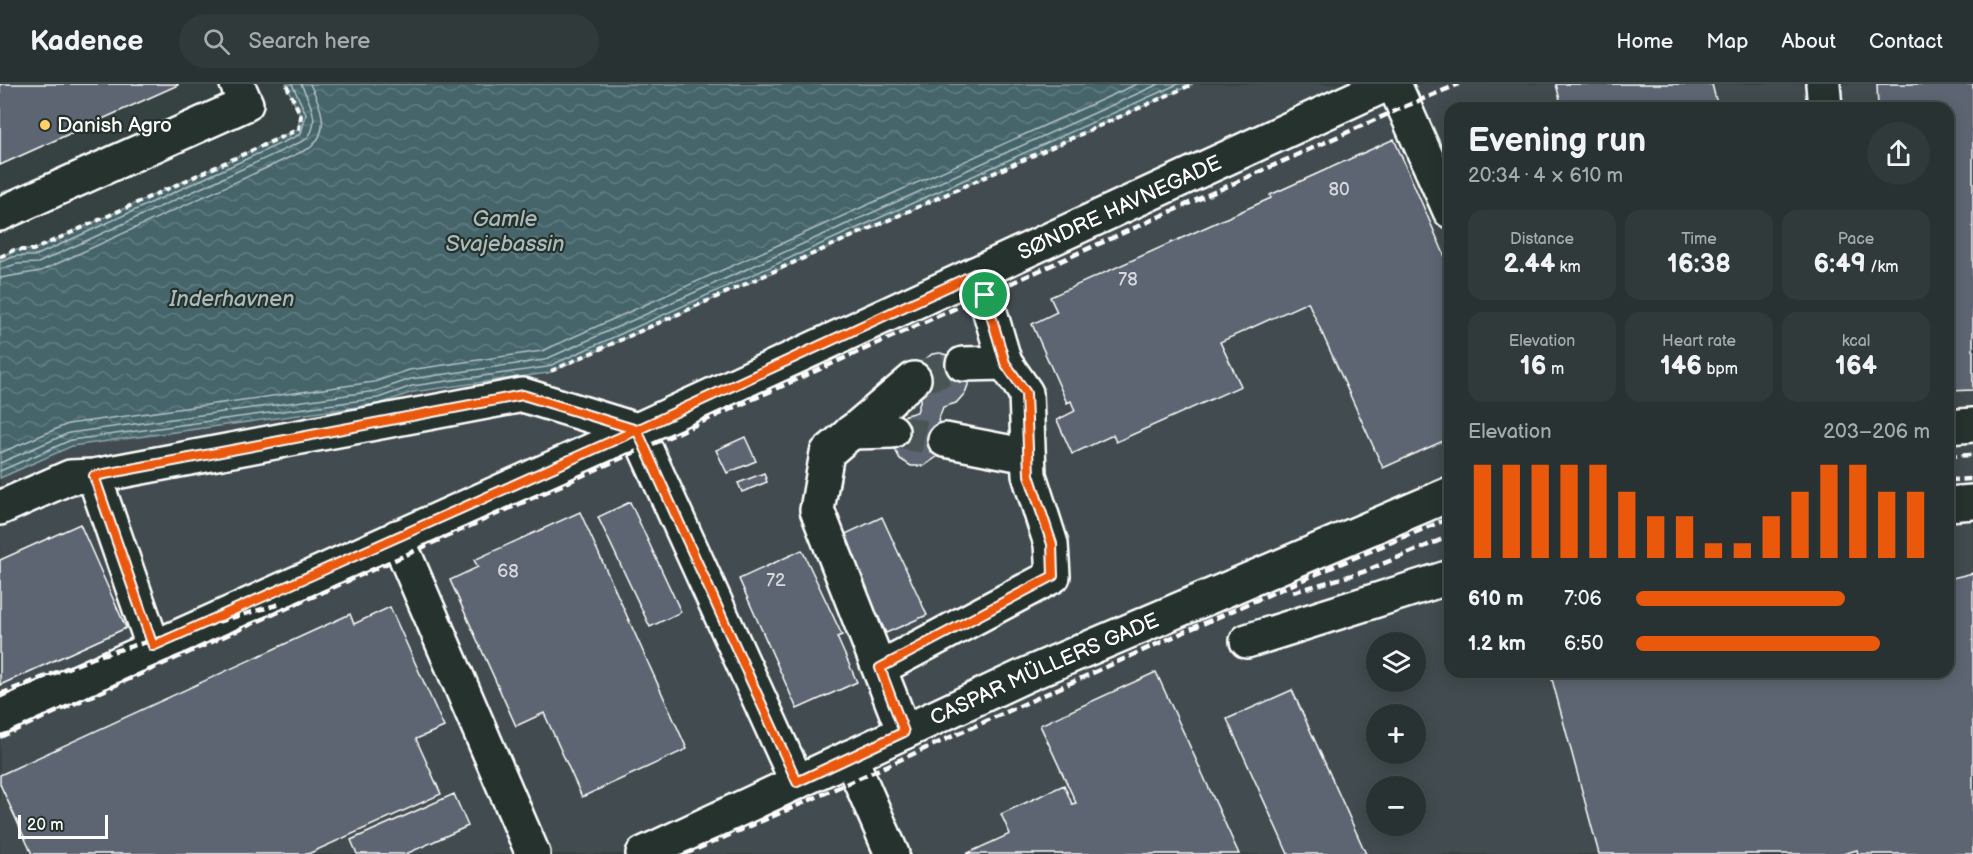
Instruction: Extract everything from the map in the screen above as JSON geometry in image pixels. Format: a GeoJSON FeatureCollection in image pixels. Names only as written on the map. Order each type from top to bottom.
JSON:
{"type":"FeatureCollection","features":[{"type":"Feature","properties":{"kind":"street"},"geometry":{"type":"LineString","coordinates":[[0,214],[246,104],[237,84]]}},
{"type":"Feature","properties":{"kind":"street","name":"SØNDRE HAVNEGADE"},"geometry":{"type":"LineString","coordinates":[[0,717],[153,646],[637,430],[1386,84]]}},
{"type":"Feature","properties":{"kind":"street"},"geometry":{"type":"LineString","coordinates":[[1394,84],[1444,198]]}},
{"type":"Feature","properties":{"kind":"street"},"geometry":{"type":"LineString","coordinates":[[1823,84],[1824,102]]}},
{"type":"Feature","properties":{"kind":"street"},"geometry":{"type":"LineString","coordinates":[[880,668],[1053,576],[1052,544],[1029,475],[1026,393],[1005,363],[985,295],[975,274]]}},
{"type":"Feature","properties":{"kind":"street"},"geometry":{"type":"LineString","coordinates":[[963,364],[1005,363]]}},
{"type":"Feature","properties":{"kind":"street"},"geometry":{"type":"LineString","coordinates":[[904,732],[817,510],[827,453],[914,379]]}},
{"type":"Feature","properties":{"kind":"street"},"geometry":{"type":"LineString","coordinates":[[0,508],[70,477],[94,476],[523,395],[637,430],[797,782]]}},
{"type":"Feature","properties":{"kind":"street"},"geometry":{"type":"LineString","coordinates":[[1954,427],[1973,425]]}},
{"type":"Feature","properties":{"kind":"street"},"geometry":{"type":"LineString","coordinates":[[851,432],[892,431]]}},
{"type":"Feature","properties":{"kind":"street"},"geometry":{"type":"LineString","coordinates":[[945,440],[1028,456]]}},
{"type":"Feature","properties":{"kind":"street"},"geometry":{"type":"LineString","coordinates":[[94,476],[153,646]]}},
{"type":"Feature","properties":{"kind":"street","name":"CASPAR MÜLLERS GADE"},"geometry":{"type":"LineString","coordinates":[[643,854],[1026,675],[1444,497]]}},
{"type":"Feature","properties":{"kind":"street"},"geometry":{"type":"LineString","coordinates":[[1954,504],[1973,502]]}},
{"type":"Feature","properties":{"kind":"street"},"geometry":{"type":"LineString","coordinates":[[396,537],[533,854]]}},
{"type":"Feature","properties":{"kind":"street"},"geometry":{"type":"LineString","coordinates":[[1247,641],[1444,579]]}},
{"type":"Feature","properties":{"kind":"street"},"geometry":{"type":"LineString","coordinates":[[850,757],[892,854]]}},
{"type":"Feature","properties":{"kind":"path"},"geometry":{"type":"LineString","coordinates":[[0,256],[14,250],[33,250],[298,129],[300,116],[286,84]]}},
{"type":"Feature","properties":{"kind":"path"},"geometry":{"type":"LineString","coordinates":[[548,373],[1193,84]]}},
{"type":"Feature","properties":{"kind":"shaded area"},"geometry":{"type":"Polygon","coordinates":[[[1193,84],[1973,84],[1973,854],[0,854],[0,478],[72,446],[379,404],[1118,117],[1193,84]]]}},
{"type":"Feature","properties":{"kind":"water","name":"Gamle Svajebassin"},"geometry":{"type":"Polygon","coordinates":[[[286,84],[1193,84],[548,373],[413,392],[379,404],[72,446],[0,478],[0,257],[14,250],[33,250],[298,129],[300,116],[286,84]]]}},
{"type":"Feature","properties":{"kind":"building","name":"Danish Agro"},"geometry":{"type":"Polygon","coordinates":[[[0,84],[178,84],[178,85],[0,165],[0,84]]]}},
{"type":"Feature","properties":{"kind":"building"},"geometry":{"type":"Polygon","coordinates":[[[1556,84],[1712,84],[1716,102],[1560,102],[1556,84]]]}},
{"type":"Feature","properties":{"kind":"building"},"geometry":{"type":"Polygon","coordinates":[[[1877,84],[1973,84],[1973,390],[1954,391],[1954,102],[1878,102],[1877,84]]]}},
{"type":"Feature","properties":{"kind":"building"},"geometry":{"type":"Polygon","coordinates":[[[1394,139],[1444,254],[1444,441],[1383,468],[1308,302],[1220,342],[1241,386],[1116,442],[1113,435],[1072,454],[1057,420],[1075,411],[1071,401],[1067,403],[1032,324],[1057,312],[1050,297],[1271,198],[1270,195],[1394,139]]]}},
{"type":"Feature","properties":{"kind":"building"},"geometry":{"type":"Polygon","coordinates":[[[940,353],[957,358],[968,376],[968,385],[965,393],[956,403],[943,407],[938,421],[943,428],[942,453],[924,466],[911,466],[900,459],[892,444],[899,420],[917,412],[921,399],[918,394],[918,365],[932,354],[940,353]]]}},
{"type":"Feature","properties":{"kind":"building"},"geometry":{"type":"Polygon","coordinates":[[[745,437],[756,461],[727,473],[716,450],[745,437]]]}},
{"type":"Feature","properties":{"kind":"building"},"geometry":{"type":"Polygon","coordinates":[[[764,473],[767,482],[742,492],[738,483],[764,473]]]}},
{"type":"Feature","properties":{"kind":"building"},"geometry":{"type":"Polygon","coordinates":[[[630,502],[681,612],[650,627],[598,517],[630,502]]]}},
{"type":"Feature","properties":{"kind":"building"},"geometry":{"type":"Polygon","coordinates":[[[580,512],[687,749],[582,797],[544,713],[516,726],[450,580],[478,567],[474,560],[580,512]]]}},
{"type":"Feature","properties":{"kind":"building"},"geometry":{"type":"Polygon","coordinates":[[[882,517],[927,615],[886,633],[841,536],[882,517]]]}},
{"type":"Feature","properties":{"kind":"building"},"geometry":{"type":"Polygon","coordinates":[[[80,524],[126,628],[0,685],[0,560],[80,524]]]}},
{"type":"Feature","properties":{"kind":"building"},"geometry":{"type":"Polygon","coordinates":[[[802,550],[842,635],[837,637],[857,682],[797,709],[739,579],[802,550]]]}},
{"type":"Feature","properties":{"kind":"building"},"geometry":{"type":"Polygon","coordinates":[[[1973,573],[1973,854],[1858,854],[1857,850],[1843,854],[1599,854],[1552,678],[1954,678],[1954,578],[1973,573]]]}},
{"type":"Feature","properties":{"kind":"building"},"geometry":{"type":"Polygon","coordinates":[[[390,607],[444,727],[416,739],[441,794],[308,854],[32,854],[0,784],[0,775],[350,614],[354,624],[390,607]]]}},
{"type":"Feature","properties":{"kind":"building"},"geometry":{"type":"Polygon","coordinates":[[[1156,672],[1239,854],[966,854],[1010,834],[1001,814],[1064,785],[1072,804],[1076,803],[1040,725],[1156,672]]]}},
{"type":"Feature","properties":{"kind":"building"},"geometry":{"type":"Polygon","coordinates":[[[1292,690],[1366,854],[1288,854],[1227,719],[1292,690]]]}},
{"type":"Feature","properties":{"kind":"building"},"geometry":{"type":"Polygon","coordinates":[[[454,794],[468,826],[406,854],[357,854],[351,840],[454,794]]]}},
{"type":"Feature","properties":{"kind":"tunnel"},"geometry":{"type":"LineString","coordinates":[[914,379],[963,364]]}},
{"type":"Feature","properties":{"kind":"tunnel"},"geometry":{"type":"LineString","coordinates":[[892,431],[945,440]]}},
{"type":"Feature","properties":{"kind":"railway"},"geometry":{"type":"LineString","coordinates":[[0,737],[1459,84]]}},
{"type":"Feature","properties":{"kind":"railway"},"geometry":{"type":"LineString","coordinates":[[1954,456],[1973,455]]}},
{"type":"Feature","properties":{"kind":"railway"},"geometry":{"type":"LineString","coordinates":[[1954,480],[1973,479]]}},
{"type":"Feature","properties":{"kind":"railway"},"geometry":{"type":"LineString","coordinates":[[685,854],[1258,599],[1444,520]]}},
{"type":"Feature","properties":{"kind":"railway"},"geometry":{"type":"LineString","coordinates":[[1293,592],[1363,572],[1444,538]]}},
{"type":"Feature","properties":{"kind":"railway"},"geometry":{"type":"LineString","coordinates":[[0,694],[101,655],[280,604]]}},
{"type":"Feature","properties":{"kind":"place","name":"Danish Agro"},"geometry":{"type":"Point","coordinates":[45,125]}},
{"type":"Feature","properties":{"kind":"route"},"geometry":{"type":"LineString","coordinates":[[985,295],[975,274],[637,430],[523,395],[94,476],[153,646],[637,430],[797,782],[904,732],[880,668],[1053,576],[1052,544],[1029,475],[1026,393],[1005,363],[985,295]]}},
{"type":"Feature","properties":{"kind":"water label","name":"Inderhavnen"},"geometry":{"type":"Point","coordinates":[232,298]}}]}
